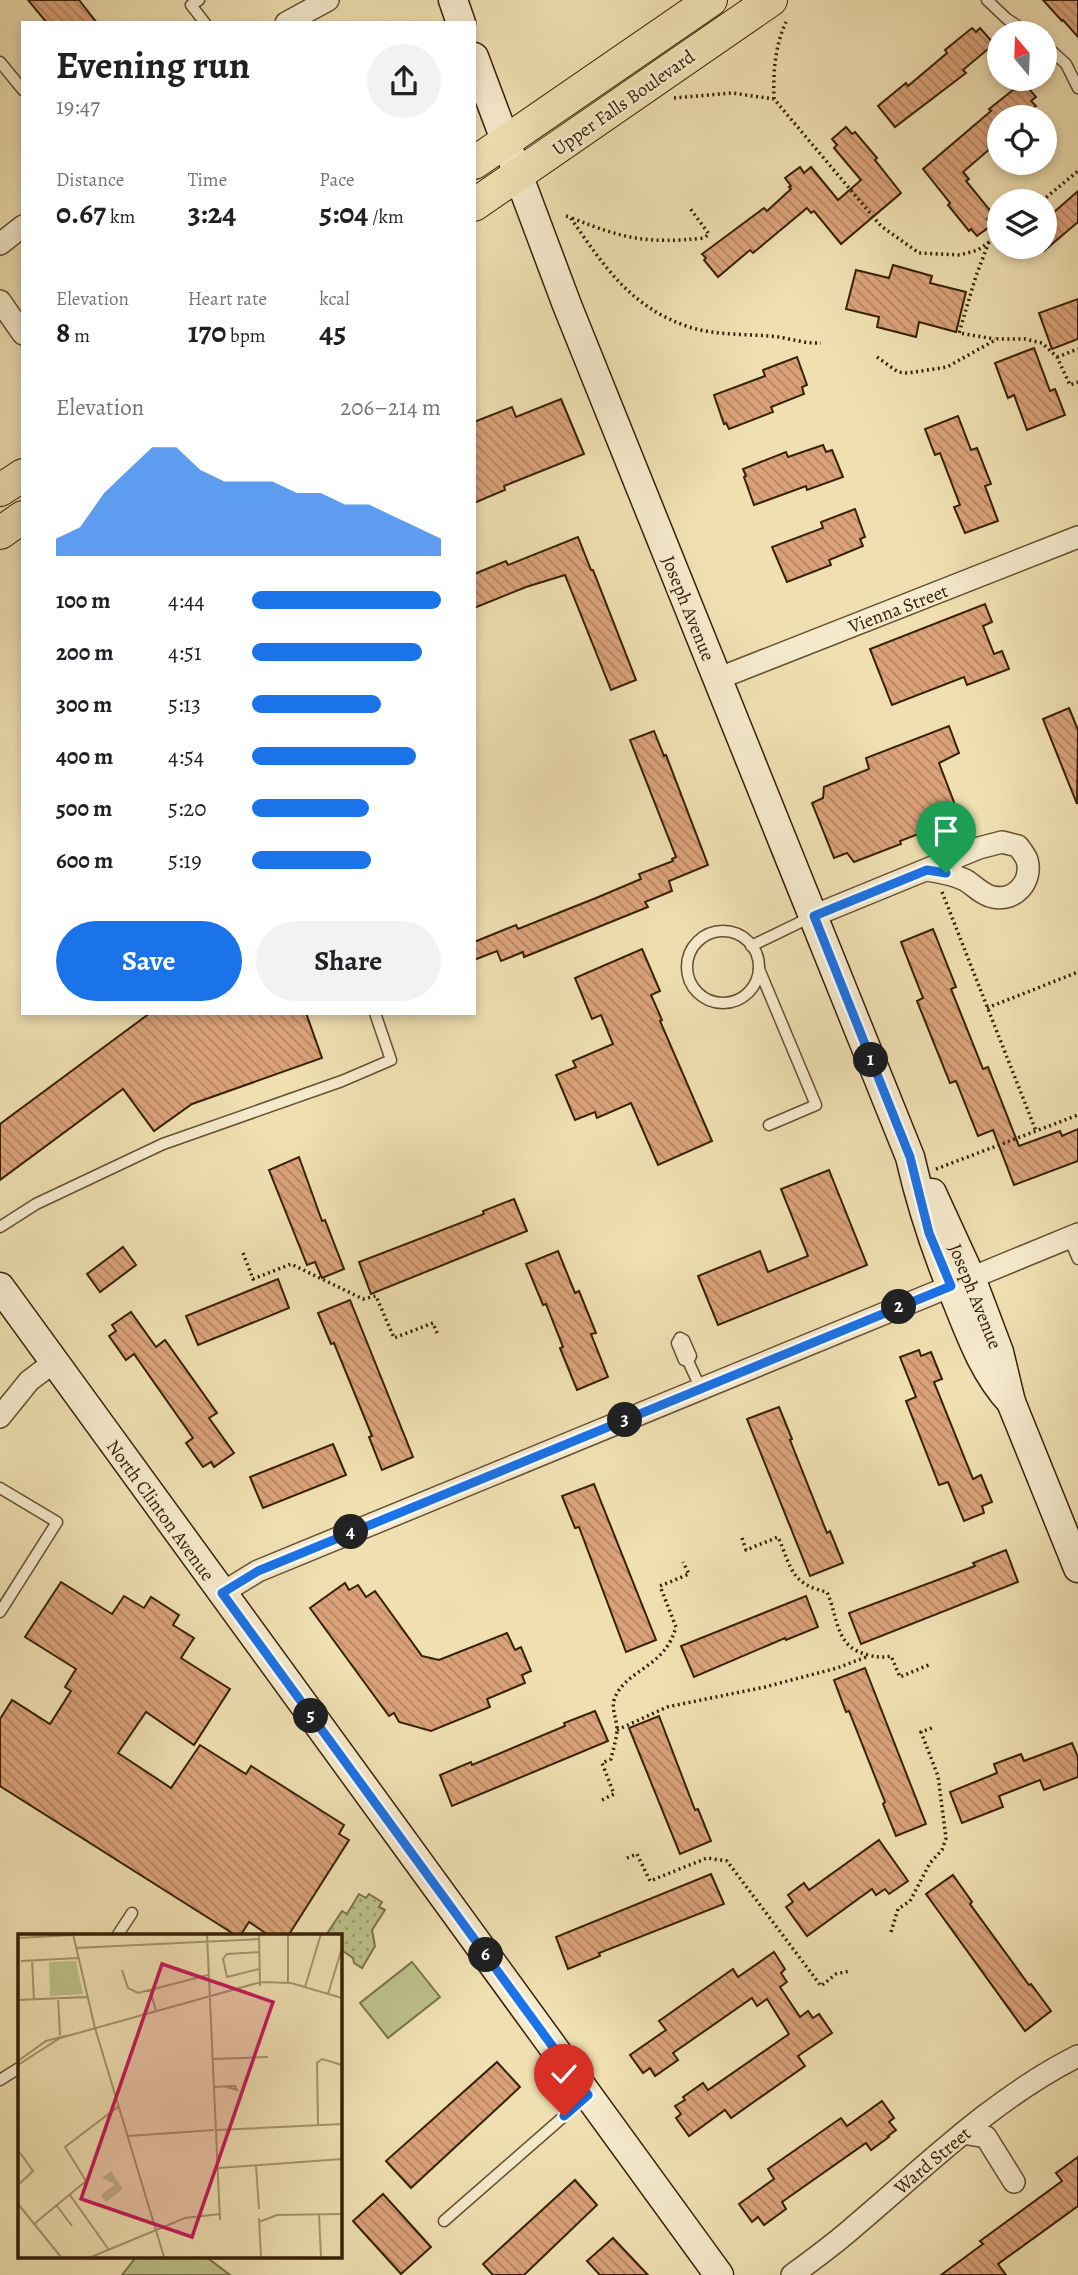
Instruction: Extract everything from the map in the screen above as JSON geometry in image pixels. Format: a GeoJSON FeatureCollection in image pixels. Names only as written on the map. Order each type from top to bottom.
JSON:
{"type":"FeatureCollection","features":[{"type":"Feature","properties":{"kind":"main road"},"geometry":{"type":"LineString","coordinates":[[453,0],[460,21]]}},
{"type":"Feature","properties":{"kind":"main road","name":"Upper Falls Boulevard"},"geometry":{"type":"LineString","coordinates":[[476,162],[711,0]]}},
{"type":"Feature","properties":{"kind":"main road","name":"Upper Falls Boulevard"},"geometry":{"type":"LineString","coordinates":[[476,204],[780,9]]}},
{"type":"Feature","properties":{"kind":"main road","name":"Joseph Avenue"},"geometry":{"type":"LineString","coordinates":[[476,62],[568,305],[717,679],[915,1166],[940,1209],[961,1282],[999,1352],[1011,1402],[1078,1568]]}},
{"type":"Feature","properties":{"kind":"main road"},"geometry":{"type":"LineString","coordinates":[[0,491],[21,476]]}},
{"type":"Feature","properties":{"kind":"main road"},"geometry":{"type":"LineString","coordinates":[[0,533],[21,518]]}},
{"type":"Feature","properties":{"kind":"main road","name":"North Clinton Avenue"},"geometry":{"type":"LineString","coordinates":[[0,1287],[719,2275]]}},
{"type":"Feature","properties":{"kind":"street"},"geometry":{"type":"LineString","coordinates":[[290,21],[328,0]]}},
{"type":"Feature","properties":{"kind":"street"},"geometry":{"type":"LineString","coordinates":[[0,244],[21,228]]}},
{"type":"Feature","properties":{"kind":"street"},"geometry":{"type":"LineString","coordinates":[[0,301],[21,331]]}},
{"type":"Feature","properties":{"kind":"street","name":"Vienna Street"},"geometry":{"type":"LineString","coordinates":[[717,679],[1078,537]]}},
{"type":"Feature","properties":{"kind":"street"},"geometry":{"type":"LineString","coordinates":[[814,916],[930,871]]}},
{"type":"Feature","properties":{"kind":"street"},"geometry":{"type":"LineString","coordinates":[[222,1593],[258,1571],[1074,1236]]}},
{"type":"Feature","properties":{"kind":"street"},"geometry":{"type":"LineString","coordinates":[[0,1416],[29,1381],[54,1362]]}},
{"type":"Feature","properties":{"kind":"street","name":"Ward Street"},"geometry":{"type":"LineString","coordinates":[[792,2275],[853,2228],[963,2133],[1045,2073],[1078,2056]]}},
{"type":"Feature","properties":{"kind":"street"},"geometry":{"type":"LineString","coordinates":[[963,2133],[986,2137],[1014,2182]]}},
{"type":"Feature","properties":{"kind":"lane"},"geometry":{"type":"LineString","coordinates":[[199,0],[191,5],[203,21]]}},
{"type":"Feature","properties":{"kind":"lane"},"geometry":{"type":"LineString","coordinates":[[987,0],[1011,21]]}},
{"type":"Feature","properties":{"kind":"lane"},"geometry":{"type":"LineString","coordinates":[[1057,56],[1066,64],[1078,88]]}},
{"type":"Feature","properties":{"kind":"lane"},"geometry":{"type":"LineString","coordinates":[[0,62],[21,88]]}},
{"type":"Feature","properties":{"kind":"lane"},"geometry":{"type":"LineString","coordinates":[[751,946],[814,916]]}},
{"type":"Feature","properties":{"kind":"lane"},"geometry":{"type":"LineString","coordinates":[[758,967],[754,984],[747,993],[738,1000],[727,1003],[705,998],[695,990],[686,967],[688,955],[695,944],[716,931],[739,935],[755,951],[758,967],[816,1105],[769,1125]]}},
{"type":"Feature","properties":{"kind":"lane"},"geometry":{"type":"LineString","coordinates":[[0,1227],[36,1204],[163,1144],[342,1081],[391,1060],[376,1015]]}},
{"type":"Feature","properties":{"kind":"lane"},"geometry":{"type":"LineString","coordinates":[[1074,1236],[1078,1259]]}},
{"type":"Feature","properties":{"kind":"lane"},"geometry":{"type":"LineString","coordinates":[[688,1361],[701,1389]]}},
{"type":"Feature","properties":{"kind":"lane"},"geometry":{"type":"LineString","coordinates":[[0,1488],[57,1522],[0,1612]]}},
{"type":"Feature","properties":{"kind":"lane"},"geometry":{"type":"LineString","coordinates":[[118,1934],[132,1913]]}},
{"type":"Feature","properties":{"kind":"lane"},"geometry":{"type":"LineString","coordinates":[[0,2080],[18,2069]]}},
{"type":"Feature","properties":{"kind":"lane"},"geometry":{"type":"LineString","coordinates":[[444,2221],[588,2095]]}},
{"type":"Feature","properties":{"kind":"path"},"geometry":{"type":"LineString","coordinates":[[780,9],[774,99],[881,226],[919,253],[960,255],[978,250],[987,243]]}},
{"type":"Feature","properties":{"kind":"path"},"geometry":{"type":"LineString","coordinates":[[673,98],[732,93],[774,99]]}},
{"type":"Feature","properties":{"kind":"path"},"geometry":{"type":"LineString","coordinates":[[1056,189],[1078,171]]}},
{"type":"Feature","properties":{"kind":"path"},"geometry":{"type":"LineString","coordinates":[[689,207],[709,234],[704,238],[652,242],[625,237],[568,216],[625,290],[648,309],[691,327],[724,333],[786,337],[797,339],[803,344],[821,343]]}},
{"type":"Feature","properties":{"kind":"path"},"geometry":{"type":"LineString","coordinates":[[987,247],[959,333],[1042,343],[1057,356],[1070,385],[1078,382]]}},
{"type":"Feature","properties":{"kind":"path"},"geometry":{"type":"LineString","coordinates":[[877,357],[898,372],[947,367],[997,339]]}},
{"type":"Feature","properties":{"kind":"path"},"geometry":{"type":"LineString","coordinates":[[1057,356],[1078,349]]}},
{"type":"Feature","properties":{"kind":"path"},"geometry":{"type":"LineString","coordinates":[[930,871],[1036,1131]]}},
{"type":"Feature","properties":{"kind":"path"},"geometry":{"type":"LineString","coordinates":[[988,1008],[1078,972]]}},
{"type":"Feature","properties":{"kind":"path"},"geometry":{"type":"LineString","coordinates":[[915,1166],[1036,1131],[1078,1115]]}},
{"type":"Feature","properties":{"kind":"path"},"geometry":{"type":"LineString","coordinates":[[243,1253],[253,1279],[291,1264],[363,1300],[376,1296],[394,1338],[433,1323],[437,1333]]}},
{"type":"Feature","properties":{"kind":"path"},"geometry":{"type":"LineString","coordinates":[[742,1538],[746,1550],[778,1537],[796,1577],[802,1584],[827,1592],[846,1644],[853,1651],[870,1656],[891,1656],[900,1677],[930,1664]]}},
{"type":"Feature","properties":{"kind":"path"},"geometry":{"type":"LineString","coordinates":[[601,1800],[614,1794],[602,1763],[611,1759],[617,1730],[613,1713],[615,1696],[622,1686],[662,1655],[674,1633],[676,1627],[660,1586],[688,1574],[683,1562]]}},
{"type":"Feature","properties":{"kind":"path"},"geometry":{"type":"LineString","coordinates":[[617,1730],[667,1707],[765,1687],[837,1668],[870,1656]]}},
{"type":"Feature","properties":{"kind":"path"},"geometry":{"type":"LineString","coordinates":[[891,1932],[898,1909],[910,1901],[930,1863],[942,1850],[946,1838],[938,1776],[921,1732],[932,1728]]}},
{"type":"Feature","properties":{"kind":"path"},"geometry":{"type":"LineString","coordinates":[[627,1858],[637,1854],[650,1881],[707,1858],[727,1861],[821,1986],[836,1974],[850,1971]]}},
{"type":"Feature","properties":{"kind":"green space"},"geometry":{"type":"Polygon","coordinates":[[[359,1894],[366,1898],[369,1894],[382,1902],[379,1907],[385,1910],[372,1930],[375,1946],[362,1968],[341,1950],[341,1934],[327,1934],[342,1911],[347,1914],[359,1894]]]}},
{"type":"Feature","properties":{"kind":"green space"},"geometry":{"type":"Polygon","coordinates":[[[412,1962],[440,1997],[388,2038],[360,2003],[412,1962]]]}},
{"type":"Feature","properties":{"kind":"green space"},"geometry":{"type":"Polygon","coordinates":[[[135,2258],[208,2258],[230,2275],[122,2275],[135,2258]]]}},
{"type":"Feature","properties":{"kind":"building"},"geometry":{"type":"Polygon","coordinates":[[[28,0],[79,0],[95,21],[45,21],[28,0]]]}},
{"type":"Feature","properties":{"kind":"building"},"geometry":{"type":"Polygon","coordinates":[[[1043,0],[1078,0],[1078,37],[1063,20],[1043,0]]]}},
{"type":"Feature","properties":{"kind":"building"},"geometry":{"type":"Polygon","coordinates":[[[972,28],[976,32],[980,28],[987,36],[987,50],[963,70],[966,73],[895,127],[878,106],[906,83],[908,86],[947,53],[945,50],[972,28]]]}},
{"type":"Feature","properties":{"kind":"building"},"geometry":{"type":"Polygon","coordinates":[[[1012,91],[1031,91],[1036,97],[1031,101],[1035,105],[994,105],[1012,91]]]}},
{"type":"Feature","properties":{"kind":"building"},"geometry":{"type":"Polygon","coordinates":[[[987,114],[987,151],[963,172],[969,179],[966,181],[987,207],[987,229],[977,236],[971,229],[969,231],[923,169],[987,114]]]}},
{"type":"Feature","properties":{"kind":"building"},"geometry":{"type":"Polygon","coordinates":[[[846,127],[852,134],[855,132],[877,158],[875,160],[901,193],[841,244],[814,211],[811,213],[807,208],[753,253],[750,250],[718,277],[702,254],[764,208],[767,211],[791,189],[785,178],[800,167],[804,173],[811,167],[838,200],[861,180],[834,148],[837,145],[832,139],[846,127]]]}},
{"type":"Feature","properties":{"kind":"building"},"geometry":{"type":"Polygon","coordinates":[[[1078,191],[1078,222],[1057,240],[1057,209],[1078,191]]]}},
{"type":"Feature","properties":{"kind":"building"},"geometry":{"type":"Polygon","coordinates":[[[893,265],[932,276],[930,283],[966,292],[956,332],[919,322],[916,337],[877,327],[879,317],[846,309],[856,270],[889,278],[893,265]]]}},
{"type":"Feature","properties":{"kind":"building"},"geometry":{"type":"Polygon","coordinates":[[[1078,299],[1078,339],[1052,349],[1039,313],[1078,299]]]}},
{"type":"Feature","properties":{"kind":"building"},"geometry":{"type":"Polygon","coordinates":[[[1034,348],[1050,391],[1055,389],[1065,415],[1027,430],[1014,395],[1008,398],[995,363],[1034,348]]]}},
{"type":"Feature","properties":{"kind":"building"},"geometry":{"type":"Polygon","coordinates":[[[797,357],[807,385],[802,387],[804,394],[771,407],[773,412],[729,429],[726,423],[724,424],[714,395],[765,376],[763,370],[797,357]]]}},
{"type":"Feature","properties":{"kind":"building"},"geometry":{"type":"Polygon","coordinates":[[[561,399],[584,454],[504,486],[505,490],[476,502],[476,421],[512,407],[516,417],[561,399]]]}},
{"type":"Feature","properties":{"kind":"building"},"geometry":{"type":"Polygon","coordinates":[[[958,416],[971,450],[977,448],[991,484],[985,486],[998,521],[965,533],[954,507],[960,505],[940,453],[935,455],[925,429],[958,416]]]}},
{"type":"Feature","properties":{"kind":"building"},"geometry":{"type":"Polygon","coordinates":[[[823,445],[826,452],[832,450],[843,477],[807,490],[806,486],[754,505],[743,469],[786,452],[788,457],[823,445]]]}},
{"type":"Feature","properties":{"kind":"building"},"geometry":{"type":"Polygon","coordinates":[[[855,509],[865,537],[860,539],[863,546],[829,560],[831,565],[787,582],[772,547],[823,528],[821,522],[855,509]]]}},
{"type":"Feature","properties":{"kind":"building"},"geometry":{"type":"Polygon","coordinates":[[[578,537],[636,680],[611,690],[565,575],[476,607],[476,573],[506,561],[508,565],[578,537]]]}},
{"type":"Feature","properties":{"kind":"building"},"geometry":{"type":"Polygon","coordinates":[[[985,604],[992,622],[983,626],[994,654],[1002,651],[1009,669],[967,685],[964,677],[892,705],[870,649],[985,604]]]}},
{"type":"Feature","properties":{"kind":"building"},"geometry":{"type":"Polygon","coordinates":[[[1069,708],[1078,730],[1077,804],[1043,719],[1069,708]]]}},
{"type":"Feature","properties":{"kind":"building"},"geometry":{"type":"Polygon","coordinates":[[[949,726],[959,753],[939,763],[960,818],[854,862],[847,853],[834,858],[812,803],[823,798],[824,787],[869,769],[866,758],[949,726]]]}},
{"type":"Feature","properties":{"kind":"building"},"geometry":{"type":"Polygon","coordinates":[[[654,731],[664,756],[666,755],[708,865],[669,881],[672,891],[645,902],[648,907],[524,957],[523,952],[501,961],[497,951],[476,959],[476,941],[516,925],[518,929],[596,898],[641,879],[639,874],[673,861],[676,857],[630,740],[654,731]]]}},
{"type":"Feature","properties":{"kind":"building"},"geometry":{"type":"Polygon","coordinates":[[[933,929],[956,987],[951,989],[983,1069],[988,1067],[1019,1146],[1060,1131],[1062,1136],[1078,1129],[1078,1161],[1014,1185],[993,1130],[978,1136],[956,1081],[950,1083],[917,1001],[923,998],[901,942],[933,929]]]}},
{"type":"Feature","properties":{"kind":"building"},"geometry":{"type":"Polygon","coordinates":[[[642,949],[660,991],[651,995],[662,1020],[660,1021],[712,1141],[658,1165],[631,1103],[597,1118],[595,1112],[575,1120],[556,1075],[576,1067],[573,1061],[613,1044],[601,1015],[592,1019],[575,978],[642,949]]]}},
{"type":"Feature","properties":{"kind":"building"},"geometry":{"type":"Polygon","coordinates":[[[147,1015],[307,1015],[322,1058],[192,1104],[154,1131],[123,1089],[0,1180],[0,1124],[147,1015]]]}},
{"type":"Feature","properties":{"kind":"building"},"geometry":{"type":"Polygon","coordinates":[[[299,1157],[322,1221],[325,1220],[344,1269],[322,1278],[315,1262],[307,1265],[269,1170],[299,1157]]]}},
{"type":"Feature","properties":{"kind":"building"},"geometry":{"type":"Polygon","coordinates":[[[829,1170],[867,1265],[718,1325],[698,1276],[760,1251],[768,1272],[808,1256],[781,1189],[829,1170]]]}},
{"type":"Feature","properties":{"kind":"building"},"geometry":{"type":"Polygon","coordinates":[[[514,1199],[527,1231],[371,1294],[359,1262],[484,1214],[483,1211],[514,1199]]]}},
{"type":"Feature","properties":{"kind":"building"},"geometry":{"type":"Polygon","coordinates":[[[123,1247],[136,1265],[100,1292],[87,1274],[123,1247]]]}},
{"type":"Feature","properties":{"kind":"building"},"geometry":{"type":"Polygon","coordinates":[[[558,1251],[575,1293],[579,1291],[596,1333],[591,1334],[608,1377],[577,1390],[546,1304],[543,1305],[526,1264],[558,1251]]]}},
{"type":"Feature","properties":{"kind":"building"},"geometry":{"type":"Polygon","coordinates":[[[278,1279],[289,1308],[198,1345],[186,1316],[278,1279]]]}},
{"type":"Feature","properties":{"kind":"building"},"geometry":{"type":"Polygon","coordinates":[[[350,1300],[413,1457],[382,1470],[369,1437],[372,1436],[334,1343],[331,1344],[318,1313],[350,1300]]]}},
{"type":"Feature","properties":{"kind":"building"},"geometry":{"type":"Polygon","coordinates":[[[131,1312],[156,1347],[165,1340],[217,1413],[209,1418],[234,1453],[214,1467],[211,1462],[203,1467],[186,1443],[193,1438],[134,1354],[126,1360],[109,1336],[116,1331],[112,1325],[131,1312]]]}},
{"type":"Feature","properties":{"kind":"building"},"geometry":{"type":"Polygon","coordinates":[[[919,1350],[921,1356],[931,1352],[942,1379],[934,1382],[973,1479],[981,1475],[992,1502],[982,1506],[984,1513],[964,1521],[948,1482],[939,1485],[906,1401],[916,1397],[900,1357],[919,1350]]]}},
{"type":"Feature","properties":{"kind":"building"},"geometry":{"type":"Polygon","coordinates":[[[779,1407],[827,1533],[830,1531],[843,1563],[810,1576],[747,1419],[779,1407]]]}},
{"type":"Feature","properties":{"kind":"building"},"geometry":{"type":"Polygon","coordinates":[[[333,1444],[346,1475],[263,1508],[250,1477],[333,1444]]]}},
{"type":"Feature","properties":{"kind":"building"},"geometry":{"type":"Polygon","coordinates":[[[594,1484],[656,1640],[626,1652],[579,1527],[575,1528],[562,1496],[594,1484]]]}},
{"type":"Feature","properties":{"kind":"building"},"geometry":{"type":"Polygon","coordinates":[[[1006,1550],[1018,1582],[861,1644],[849,1613],[975,1566],[973,1563],[1006,1550]]]}},
{"type":"Feature","properties":{"kind":"building"},"geometry":{"type":"Polygon","coordinates":[[[61,1582],[112,1614],[124,1596],[144,1608],[151,1597],[179,1615],[173,1625],[194,1638],[181,1658],[230,1689],[194,1745],[146,1712],[118,1753],[171,1788],[200,1745],[246,1774],[251,1766],[344,1825],[339,1834],[349,1840],[289,1934],[267,1934],[249,1922],[241,1934],[234,1934],[0,1786],[0,1719],[12,1700],[50,1724],[71,1691],[65,1687],[76,1669],[25,1637],[61,1582]]]}},
{"type":"Feature","properties":{"kind":"building"},"geometry":{"type":"Polygon","coordinates":[[[345,1583],[349,1590],[358,1585],[366,1597],[375,1591],[422,1656],[439,1660],[507,1633],[515,1650],[521,1647],[531,1671],[522,1675],[525,1683],[487,1699],[490,1707],[431,1731],[399,1722],[394,1713],[389,1716],[310,1608],[345,1583]]]}},
{"type":"Feature","properties":{"kind":"building"},"geometry":{"type":"Polygon","coordinates":[[[806,1596],[818,1627],[786,1640],[785,1638],[694,1677],[681,1646],[806,1596]]]}},
{"type":"Feature","properties":{"kind":"building"},"geometry":{"type":"Polygon","coordinates":[[[865,1668],[926,1824],[896,1836],[849,1711],[846,1712],[834,1680],[865,1668]]]}},
{"type":"Feature","properties":{"kind":"building"},"geometry":{"type":"Polygon","coordinates":[[[595,1711],[608,1741],[452,1806],[440,1775],[471,1762],[472,1765],[595,1711]]]}},
{"type":"Feature","properties":{"kind":"building"},"geometry":{"type":"Polygon","coordinates":[[[659,1716],[695,1810],[698,1809],[711,1841],[680,1854],[629,1728],[659,1716]]]}},
{"type":"Feature","properties":{"kind":"building"},"geometry":{"type":"Polygon","coordinates":[[[1072,1743],[1078,1757],[1078,1777],[1044,1790],[1040,1780],[999,1796],[1003,1807],[962,1823],[950,1792],[997,1773],[994,1764],[1021,1754],[1024,1761],[1072,1743]]]}},
{"type":"Feature","properties":{"kind":"building"},"geometry":{"type":"Polygon","coordinates":[[[879,1840],[908,1881],[889,1894],[885,1889],[876,1895],[872,1889],[807,1936],[786,1907],[793,1902],[788,1895],[804,1883],[809,1890],[879,1840]]]}},
{"type":"Feature","properties":{"kind":"building"},"geometry":{"type":"Polygon","coordinates":[[[711,1874],[724,1904],[599,1953],[600,1956],[568,1969],[556,1937],[711,1874]]]}},
{"type":"Feature","properties":{"kind":"building"},"geometry":{"type":"Polygon","coordinates":[[[953,1875],[972,1902],[970,1904],[1051,2011],[1025,2031],[926,1894],[953,1875]]]}},
{"type":"Feature","properties":{"kind":"building"},"geometry":{"type":"Polygon","coordinates":[[[774,1952],[785,1969],[781,1973],[787,1982],[780,1987],[800,2017],[808,2011],[813,2018],[819,2014],[832,2033],[798,2056],[805,2066],[731,2118],[725,2110],[689,2136],[676,2118],[681,2114],[675,2106],[685,2100],[683,2097],[703,2083],[708,2090],[789,2034],[767,1999],[757,2006],[752,1998],[673,2053],[678,2060],[655,2076],[650,2068],[643,2073],[630,2055],[666,2030],[659,2021],[733,1969],[738,1977],[774,1952]]]}},
{"type":"Feature","properties":{"kind":"building"},"geometry":{"type":"Polygon","coordinates":[[[497,2062],[520,2087],[411,2188],[386,2161],[497,2062]]]}},
{"type":"Feature","properties":{"kind":"building"},"geometry":{"type":"Polygon","coordinates":[[[882,2101],[894,2118],[889,2122],[896,2130],[889,2137],[871,2150],[866,2143],[782,2202],[786,2209],[764,2225],[758,2217],[752,2222],[739,2204],[774,2179],[768,2169],[841,2118],[847,2126],[882,2101]]]}},
{"type":"Feature","properties":{"kind":"building"},"geometry":{"type":"Polygon","coordinates":[[[1078,2157],[1078,2206],[998,2264],[1006,2275],[941,2275],[983,2244],[980,2241],[1062,2181],[1056,2173],[1078,2157]]]}},
{"type":"Feature","properties":{"kind":"building"},"geometry":{"type":"Polygon","coordinates":[[[575,2180],[597,2205],[524,2275],[493,2275],[483,2264],[575,2180]]]}},
{"type":"Feature","properties":{"kind":"building"},"geometry":{"type":"Polygon","coordinates":[[[383,2194],[431,2247],[401,2274],[353,2221],[383,2194]]]}},
{"type":"Feature","properties":{"kind":"building"},"geometry":{"type":"Polygon","coordinates":[[[613,2238],[648,2275],[600,2275],[587,2261],[613,2238]]]}},
{"type":"Feature","properties":{"kind":"route"},"geometry":{"type":"LineString","coordinates":[[564,2116],[588,2095],[222,1593],[258,1571],[951,1286],[929,1233],[910,1157],[814,916],[927,870],[946,873]]}}]}
